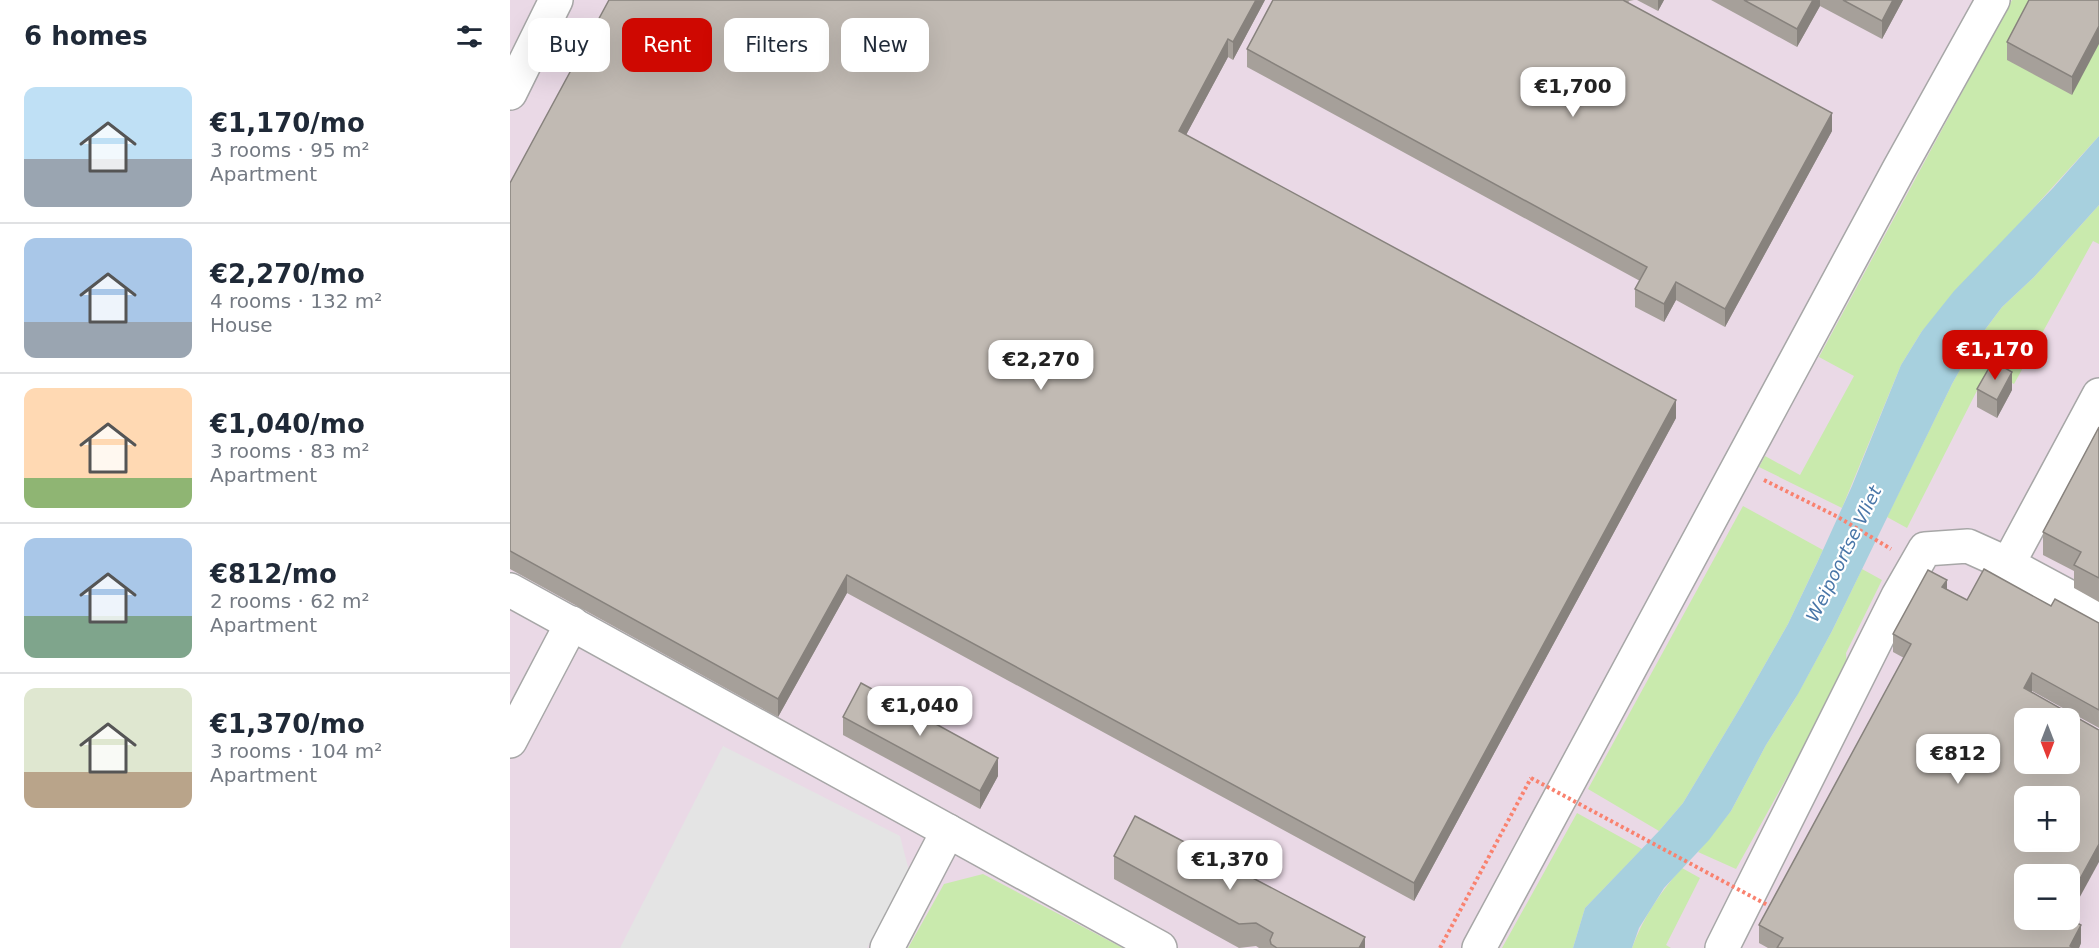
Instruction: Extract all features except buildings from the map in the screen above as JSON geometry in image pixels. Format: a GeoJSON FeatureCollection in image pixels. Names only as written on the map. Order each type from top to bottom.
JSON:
{"type":"FeatureCollection","features":[{"type":"Feature","properties":{"kind":"lane"},"geometry":{"type":"LineString","coordinates":[[510,93],[556,0]]}},
{"type":"Feature","properties":{"kind":"lane"},"geometry":{"type":"LineString","coordinates":[[1479,948],[1993,0]]}},
{"type":"Feature","properties":{"kind":"lane"},"geometry":{"type":"LineString","coordinates":[[2008,564],[2099,395]]}},
{"type":"Feature","properties":{"kind":"lane"},"geometry":{"type":"LineString","coordinates":[[1722,948],[1898,596],[1925,549],[1968,546],[2008,564],[2099,613]]}},
{"type":"Feature","properties":{"kind":"lane"},"geometry":{"type":"LineString","coordinates":[[510,590],[1160,948]]}},
{"type":"Feature","properties":{"kind":"lane"},"geometry":{"type":"LineString","coordinates":[[510,741],[572,623]]}},
{"type":"Feature","properties":{"kind":"lane"},"geometry":{"type":"LineString","coordinates":[[887,948],[948,831]]}},
{"type":"Feature","properties":{"kind":"path"},"geometry":{"type":"LineString","coordinates":[[1739,467],[1838,517],[1876,541]]}},
{"type":"Feature","properties":{"kind":"path"},"geometry":{"type":"LineString","coordinates":[[1440,948],[1531,778],[1774,908]]}},
{"type":"Feature","properties":{"kind":"shaded area"},"geometry":{"type":"Polygon","coordinates":[[[510,0],[2099,0],[2099,948],[510,948],[510,0]]]}},
{"type":"Feature","properties":{"kind":"shaded area"},"geometry":{"type":"Polygon","coordinates":[[[723,746],[900,836],[909,871],[867,948],[620,948],[723,746]]]}},
{"type":"Feature","properties":{"kind":"green space"},"geometry":{"type":"Polygon","coordinates":[[[2012,0],[2099,0],[2099,136],[1922,331],[1901,365],[1842,508],[1759,467],[1765,456],[1800,475],[1854,376],[1819,357],[2012,0]]]}},
{"type":"Feature","properties":{"kind":"green space"},"geometry":{"type":"Polygon","coordinates":[[[2099,205],[2099,244],[2093,241],[2014,384],[1987,371],[1907,528],[1887,517],[1952,384],[1975,343],[2002,307],[2034,277],[2099,205]]]}},
{"type":"Feature","properties":{"kind":"green space"},"geometry":{"type":"Polygon","coordinates":[[[1743,506],[1823,550],[1788,624],[1743,703],[1683,803],[1659,831],[1588,789],[1743,506]]]}},
{"type":"Feature","properties":{"kind":"green space"},"geometry":{"type":"Polygon","coordinates":[[[1862,569],[1882,580],[1846,653],[1847,669],[1736,869],[1698,852],[1731,811],[1832,631],[1862,569]]]}},
{"type":"Feature","properties":{"kind":"green space"},"geometry":{"type":"Polygon","coordinates":[[[1577,813],[1642,849],[1585,908],[1573,948],[1502,948],[1577,813]]]}},
{"type":"Feature","properties":{"kind":"green space"},"geometry":{"type":"Polygon","coordinates":[[[1682,868],[1700,878],[1666,945],[1671,948],[1632,948],[1653,906],[1682,868]]]}},
{"type":"Feature","properties":{"kind":"green space"},"geometry":{"type":"Polygon","coordinates":[[[983,874],[1123,948],[908,948],[944,884],[983,874]]]}},
{"type":"Feature","properties":{"kind":"water","name":"Weipoortse Vliet"},"geometry":{"type":"Polygon","coordinates":[[[2099,136],[2099,205],[2034,277],[2002,307],[1975,343],[1952,384],[1832,631],[1731,811],[1709,840],[1664,888],[1639,928],[1632,948],[1573,948],[1585,908],[1683,803],[1788,624],[1852,486],[1901,365],[1922,331],[1954,291],[2053,188],[2099,136]]]}}]}
